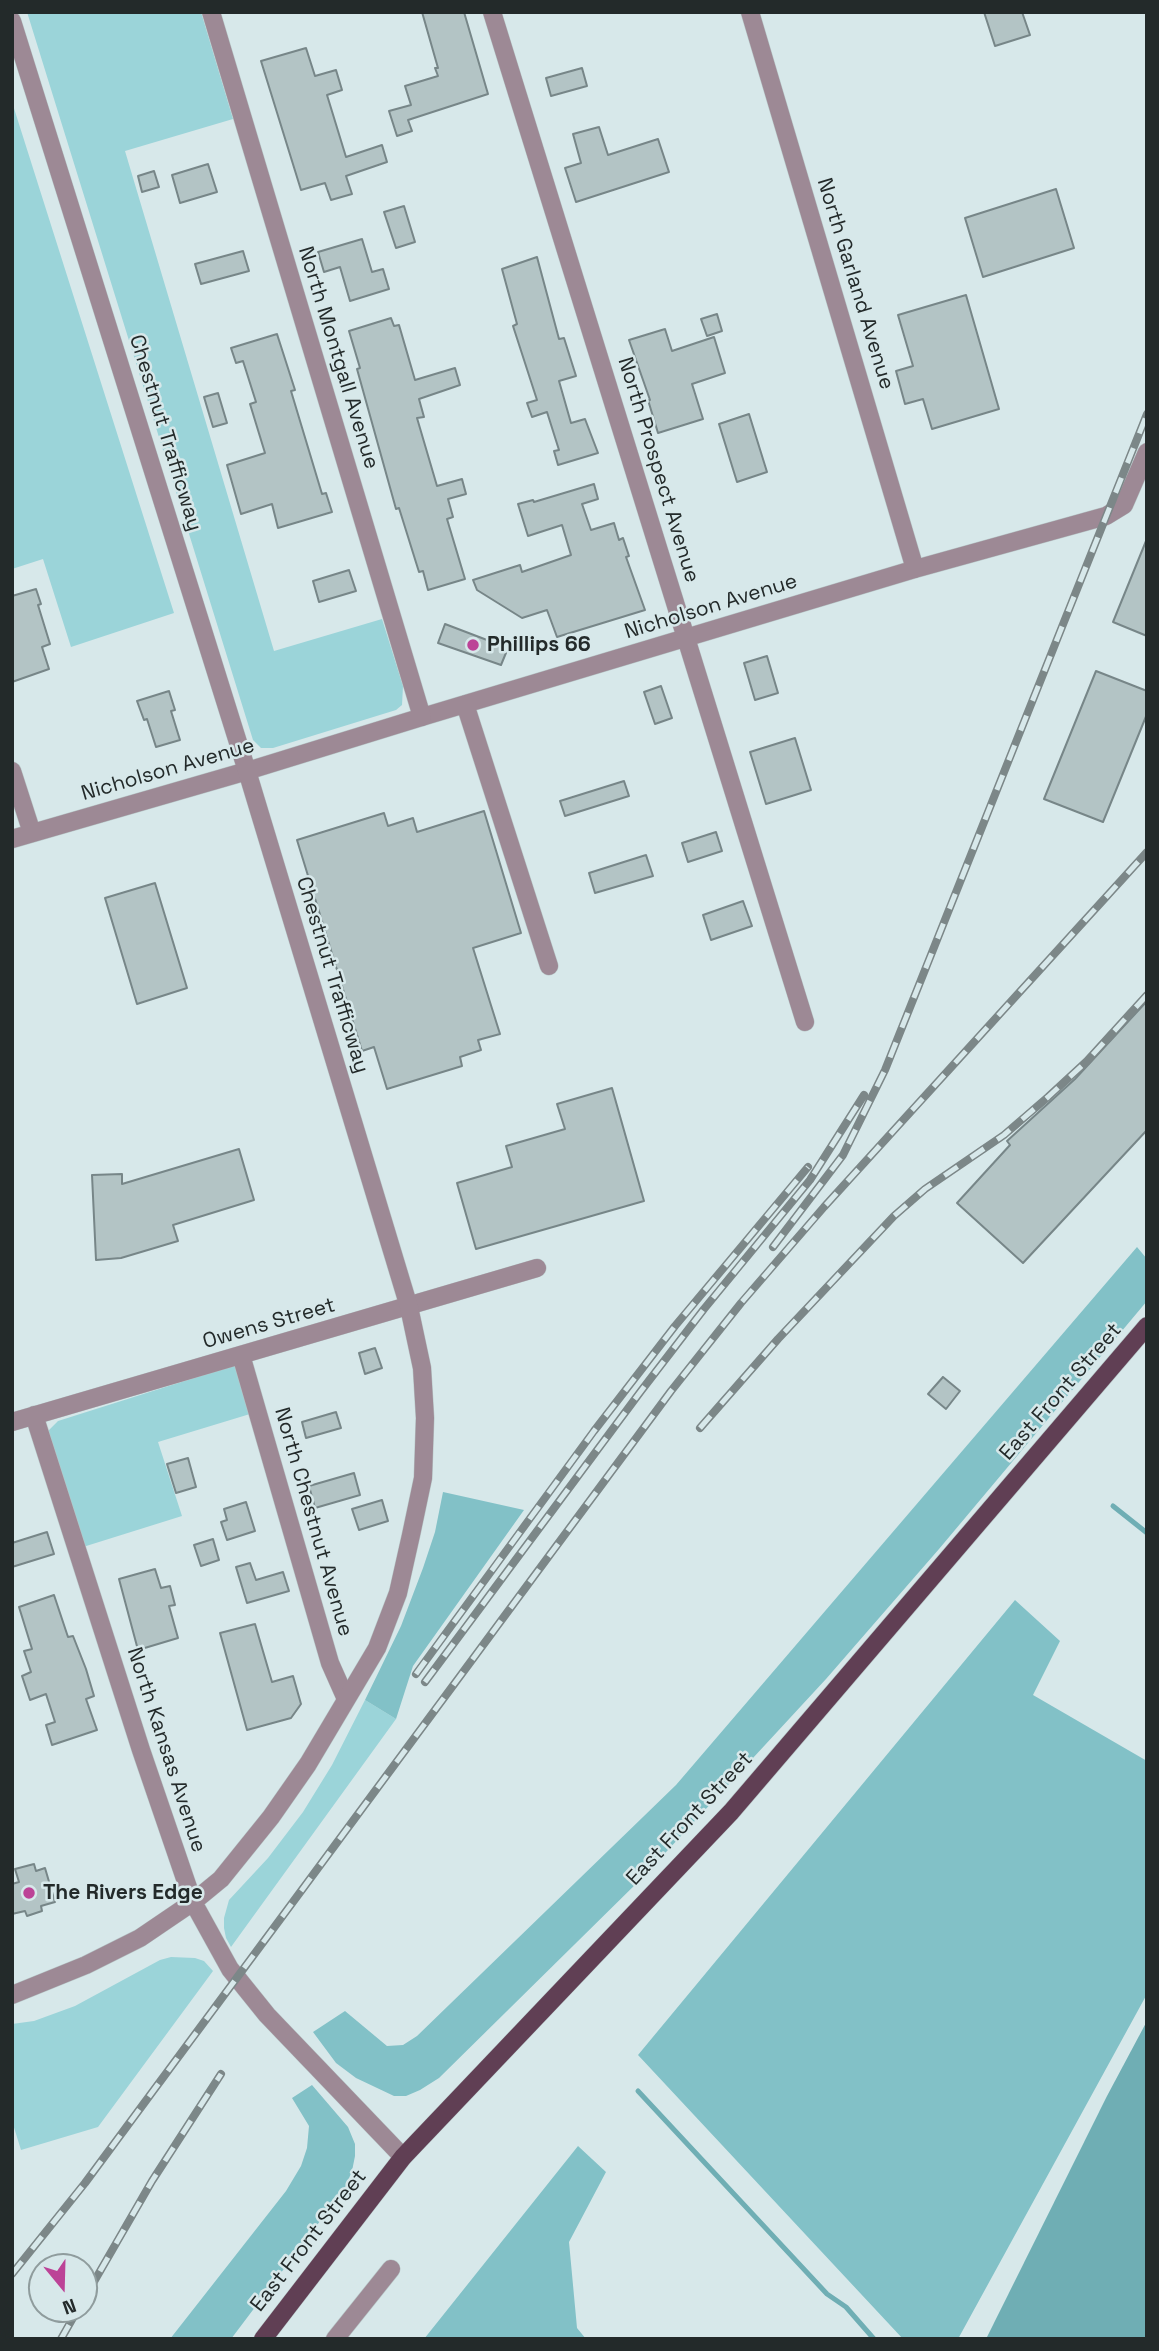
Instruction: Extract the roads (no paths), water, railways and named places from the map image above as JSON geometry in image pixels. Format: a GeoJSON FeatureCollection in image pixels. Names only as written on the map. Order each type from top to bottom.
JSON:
{"type":"FeatureCollection","features":[{"type":"Feature","properties":{"kind":"main road","name":"East Front Street"},"geometry":{"type":"LineString","coordinates":[[263,2339],[403,2157],[731,1812],[1147,1326]]}},
{"type":"Feature","properties":{"kind":"street","name":"North Montgall Avenue"},"geometry":{"type":"LineString","coordinates":[[211,12],[422,717]]}},
{"type":"Feature","properties":{"kind":"street","name":"North Prospect Avenue"},"geometry":{"type":"LineString","coordinates":[[492,12],[805,1021]]}},
{"type":"Feature","properties":{"kind":"street","name":"North Garland Avenue"},"geometry":{"type":"LineString","coordinates":[[750,12],[915,569]]}},
{"type":"Feature","properties":{"kind":"street","name":"Chestnut Trafficway"},"geometry":{"type":"LineString","coordinates":[[12,21],[247,771],[408,1307],[422,1368],[425,1419],[423,1478],[398,1593],[377,1648],[308,1764],[271,1817],[221,1879],[193,1902],[140,1938],[86,1965],[12,1995]]}},
{"type":"Feature","properties":{"kind":"street","name":"Nicholson Avenue"},"geometry":{"type":"LineString","coordinates":[[12,839],[247,771],[915,569],[1106,516],[1124,505],[1147,452]]}},
{"type":"Feature","properties":{"kind":"street"},"geometry":{"type":"LineString","coordinates":[[465,704],[549,966]]}},
{"type":"Feature","properties":{"kind":"street"},"geometry":{"type":"LineString","coordinates":[[12,771],[32,833]]}},
{"type":"Feature","properties":{"kind":"street","name":"Owens Street"},"geometry":{"type":"LineString","coordinates":[[12,1422],[537,1268]]}},
{"type":"Feature","properties":{"kind":"street","name":"North Chestnut Avenue"},"geometry":{"type":"LineString","coordinates":[[241,1355],[330,1662],[346,1699]]}},
{"type":"Feature","properties":{"kind":"street","name":"North Kansas Avenue"},"geometry":{"type":"LineString","coordinates":[[34,1415],[141,1751],[193,1902],[230,1969],[267,2015],[403,2157]]}},
{"type":"Feature","properties":{"kind":"street"},"geometry":{"type":"LineString","coordinates":[[335,2339],[391,2269]]}},
{"type":"Feature","properties":{"kind":"waterway"},"geometry":{"type":"LineString","coordinates":[[1113,1506],[1147,1533]]}},
{"type":"Feature","properties":{"kind":"waterway"},"geometry":{"type":"LineString","coordinates":[[638,2091],[827,2294],[846,2307],[874,2339]]}},
{"type":"Feature","properties":{"kind":"railway"},"geometry":{"type":"LineString","coordinates":[[773,1247],[843,1155],[885,1070],[1147,414]]}},
{"type":"Feature","properties":{"kind":"railway"},"geometry":{"type":"LineString","coordinates":[[12,2274],[85,2183],[671,1391],[741,1303],[824,1207],[1147,852]]}},
{"type":"Feature","properties":{"kind":"railway"},"geometry":{"type":"LineString","coordinates":[[700,1428],[778,1339],[894,1216],[925,1189],[1004,1135],[1048,1097],[1087,1061],[1147,995]]}},
{"type":"Feature","properties":{"kind":"railway"},"geometry":{"type":"LineString","coordinates":[[425,1682],[641,1391],[810,1180],[864,1095]]}},
{"type":"Feature","properties":{"kind":"railway"},"geometry":{"type":"LineString","coordinates":[[416,1674],[594,1431],[675,1326],[808,1167]]}},
{"type":"Feature","properties":{"kind":"railway"},"geometry":{"type":"LineString","coordinates":[[98,2275],[152,2181],[221,2074]]}},
{"type":"Feature","properties":{"kind":"railway"},"geometry":{"type":"LineString","coordinates":[[61,2339],[70,2323]]}},
{"type":"Feature","properties":{"kind":"place","name":"Phillips 66"},"geometry":{"type":"Point","coordinates":[473,645]}},
{"type":"Feature","properties":{"kind":"place","name":"The Rivers Edge"},"geometry":{"type":"Point","coordinates":[29,1893]}}]}
